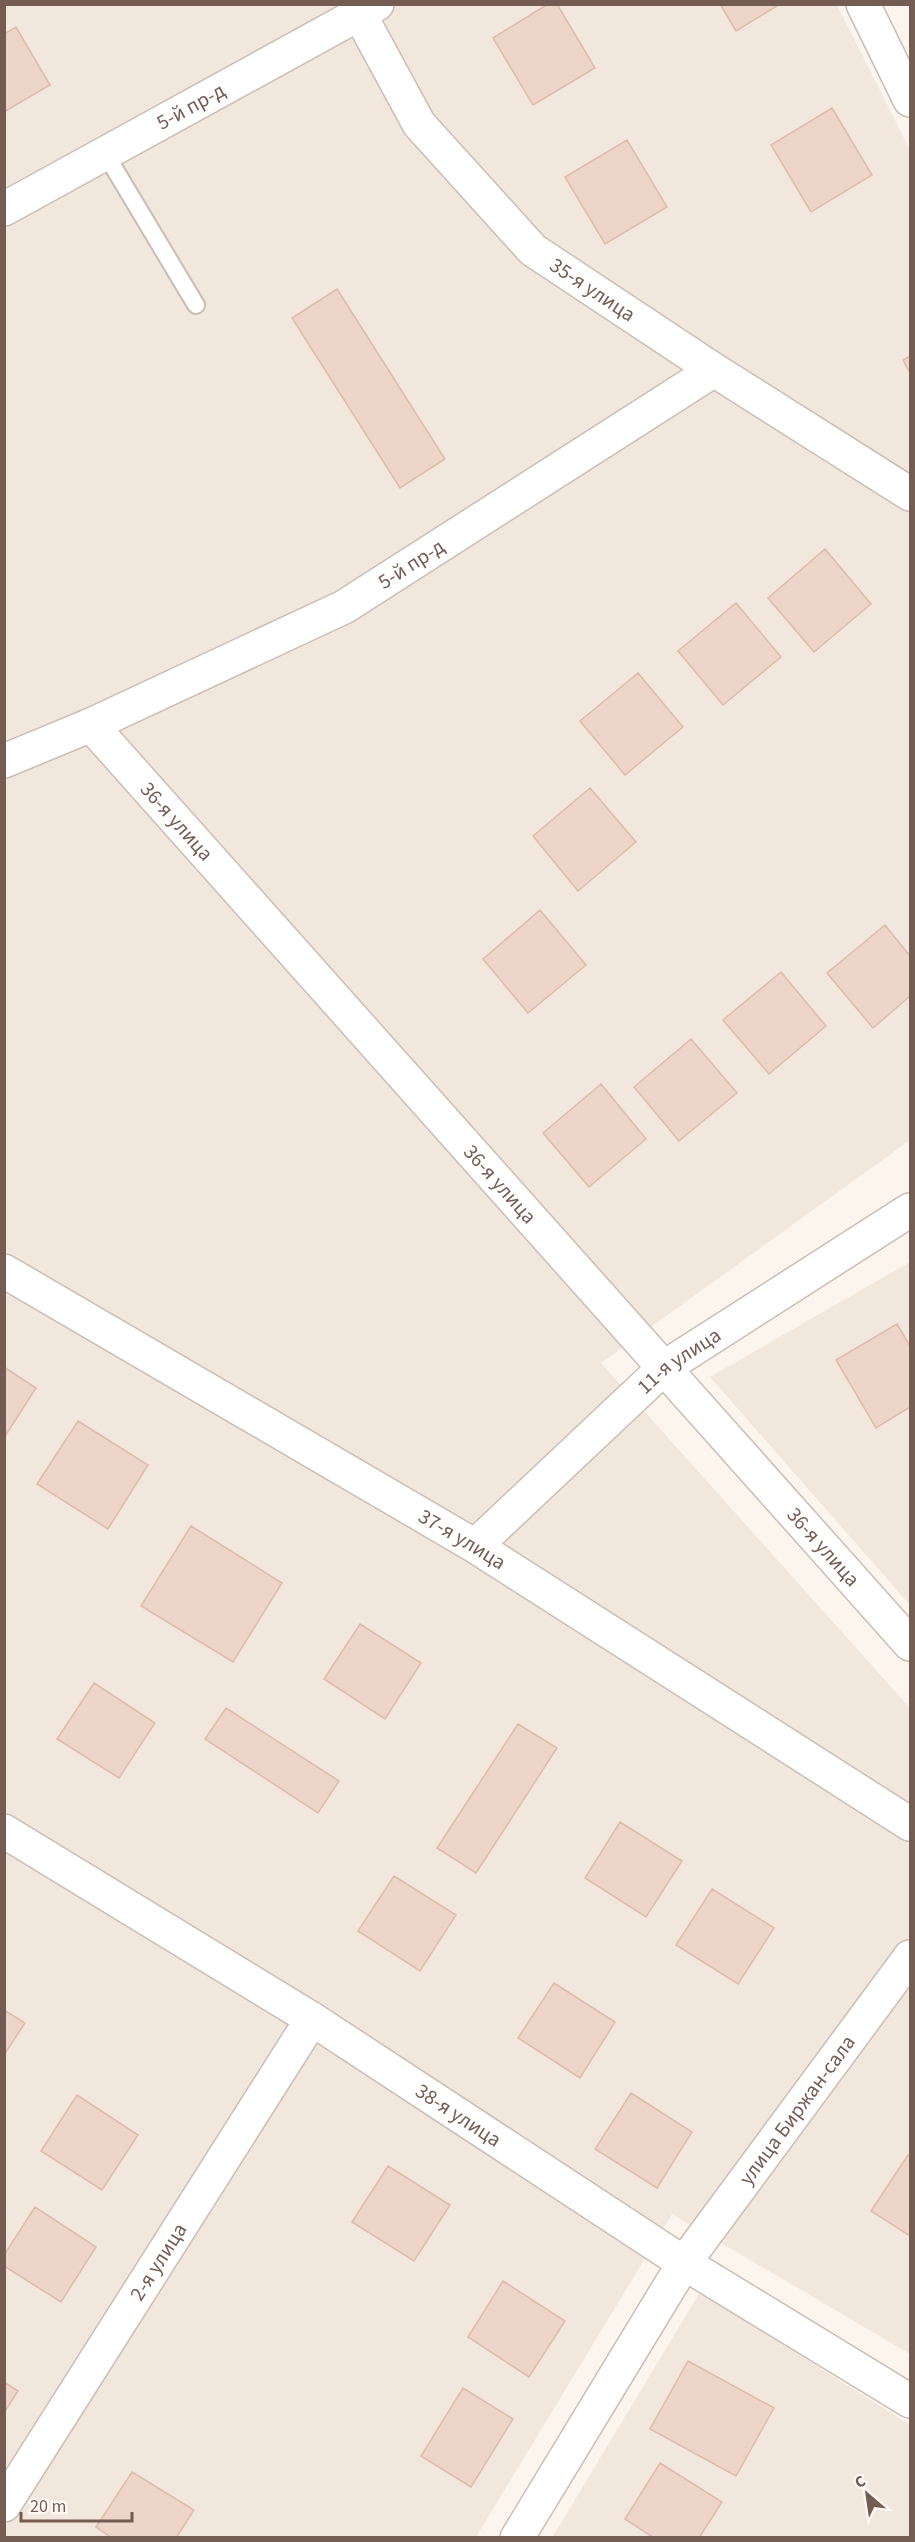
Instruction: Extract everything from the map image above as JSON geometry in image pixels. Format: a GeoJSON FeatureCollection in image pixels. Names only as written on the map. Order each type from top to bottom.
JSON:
{"type":"FeatureCollection","features":[{"type":"Feature","properties":{"kind":"street"},"geometry":{"type":"LineString","coordinates":[[863,4],[910,100]]}},
{"type":"Feature","properties":{"kind":"street","name":"5-й пр-д"},"geometry":{"type":"LineString","coordinates":[[4,209],[364,8]]}},
{"type":"Feature","properties":{"kind":"street","name":"35-я улица"},"geometry":{"type":"LineString","coordinates":[[364,8],[420,124],[533,250],[714,370],[910,494]]}},
{"type":"Feature","properties":{"kind":"street","name":"5-й пр-д"},"geometry":{"type":"LineString","coordinates":[[4,761],[91,725],[344,607],[714,370]]}},
{"type":"Feature","properties":{"kind":"street","name":"36-я улица"},"geometry":{"type":"LineString","coordinates":[[91,725],[910,1644]]}},
{"type":"Feature","properties":{"kind":"street","name":"11-я улица"},"geometry":{"type":"LineString","coordinates":[[475,1546],[665,1368],[910,1210]]}},
{"type":"Feature","properties":{"kind":"street","name":"37-я улица"},"geometry":{"type":"LineString","coordinates":[[4,1271],[475,1546],[910,1824]]}},
{"type":"Feature","properties":{"kind":"street","name":"38-я улица"},"geometry":{"type":"LineString","coordinates":[[4,1831],[312,2019],[684,2263],[910,2401]]}},
{"type":"Feature","properties":{"kind":"street","name":"улица Биржан-сала"},"geometry":{"type":"LineString","coordinates":[[518,2538],[684,2263],[910,1957]]}},
{"type":"Feature","properties":{"kind":"street","name":"2-я улица"},"geometry":{"type":"LineString","coordinates":[[4,2505],[312,2019]]}},
{"type":"Feature","properties":{"kind":"lane"},"geometry":{"type":"LineString","coordinates":[[105,153],[196,305]]}},
{"type":"Feature","properties":{"kind":"shaded area"},"geometry":{"type":"Polygon","coordinates":[[[5,5],[837,5],[910,150],[910,1140],[601,1363],[910,1708],[910,2354],[672,2214],[476,2537],[5,2538],[5,5]]]}},
{"type":"Feature","properties":{"kind":"shaded area"},"geometry":{"type":"Polygon","coordinates":[[[910,1262],[910,1605],[710,1377],[910,1262]]]}},
{"type":"Feature","properties":{"kind":"shaded area"},"geometry":{"type":"Polygon","coordinates":[[[700,2292],[910,2425],[910,2537],[552,2538],[700,2292]]]}},
{"type":"Feature","properties":{"kind":"building"},"geometry":{"type":"Polygon","coordinates":[[[548,4],[557,4],[595,68],[533,105],[493,38],[548,4]]]}},
{"type":"Feature","properties":{"kind":"building"},"geometry":{"type":"Polygon","coordinates":[[[720,4],[780,4],[736,31],[720,4]]]}},
{"type":"Feature","properties":{"kind":"building"},"geometry":{"type":"Polygon","coordinates":[[[16,27],[50,85],[4,112],[4,34],[16,27]]]}},
{"type":"Feature","properties":{"kind":"building"},"geometry":{"type":"Polygon","coordinates":[[[832,108],[872,175],[811,212],[771,145],[832,108]]]}},
{"type":"Feature","properties":{"kind":"building"},"geometry":{"type":"Polygon","coordinates":[[[627,140],[667,207],[605,244],[565,177],[627,140]]]}},
{"type":"Feature","properties":{"kind":"building"},"geometry":{"type":"Polygon","coordinates":[[[337,289],[445,459],[400,488],[292,318],[337,289]]]}},
{"type":"Feature","properties":{"kind":"building"},"geometry":{"type":"Polygon","coordinates":[[[910,356],[910,373],[903,360],[910,356]]]}},
{"type":"Feature","properties":{"kind":"building"},"geometry":{"type":"Polygon","coordinates":[[[825,549],[871,604],[814,652],[768,598],[825,549]]]}},
{"type":"Feature","properties":{"kind":"building"},"geometry":{"type":"Polygon","coordinates":[[[736,603],[781,657],[723,705],[678,651],[736,603]]]}},
{"type":"Feature","properties":{"kind":"building"},"geometry":{"type":"Polygon","coordinates":[[[638,673],[683,727],[625,775],[580,721],[638,673]]]}},
{"type":"Feature","properties":{"kind":"building"},"geometry":{"type":"Polygon","coordinates":[[[590,788],[636,842],[578,891],[533,836],[590,788]]]}},
{"type":"Feature","properties":{"kind":"building"},"geometry":{"type":"Polygon","coordinates":[[[540,910],[586,965],[528,1013],[483,959],[540,910]]]}},
{"type":"Feature","properties":{"kind":"building"},"geometry":{"type":"Polygon","coordinates":[[[885,925],[910,956],[910,996],[873,1028],[827,973],[885,925]]]}},
{"type":"Feature","properties":{"kind":"building"},"geometry":{"type":"Polygon","coordinates":[[[781,972],[826,1026],[769,1074],[723,1020],[781,972]]]}},
{"type":"Feature","properties":{"kind":"building"},"geometry":{"type":"Polygon","coordinates":[[[691,1039],[737,1093],[679,1141],[634,1087],[691,1039]]]}},
{"type":"Feature","properties":{"kind":"building"},"geometry":{"type":"Polygon","coordinates":[[[601,1084],[646,1139],[589,1187],[543,1133],[601,1084]]]}},
{"type":"Feature","properties":{"kind":"building"},"geometry":{"type":"Polygon","coordinates":[[[897,1324],[910,1346],[910,1407],[876,1428],[836,1360],[897,1324]]]}},
{"type":"Feature","properties":{"kind":"building"},"geometry":{"type":"Polygon","coordinates":[[[4,1367],[36,1388],[4,1438],[4,1367]]]}},
{"type":"Feature","properties":{"kind":"building"},"geometry":{"type":"Polygon","coordinates":[[[78,1421],[148,1465],[108,1529],[37,1484],[78,1421]]]}},
{"type":"Feature","properties":{"kind":"building"},"geometry":{"type":"Polygon","coordinates":[[[191,1526],[282,1583],[233,1662],[141,1606],[191,1526]]]}},
{"type":"Feature","properties":{"kind":"building"},"geometry":{"type":"Polygon","coordinates":[[[360,1624],[421,1663],[385,1719],[324,1679],[360,1624]]]}},
{"type":"Feature","properties":{"kind":"building"},"geometry":{"type":"Polygon","coordinates":[[[94,1683],[155,1723],[119,1778],[57,1739],[94,1683]]]}},
{"type":"Feature","properties":{"kind":"building"},"geometry":{"type":"Polygon","coordinates":[[[226,1708],[339,1781],[318,1813],[205,1739],[226,1708]]]}},
{"type":"Feature","properties":{"kind":"building"},"geometry":{"type":"Polygon","coordinates":[[[518,1724],[557,1748],[476,1873],[437,1848],[518,1724]]]}},
{"type":"Feature","properties":{"kind":"building"},"geometry":{"type":"Polygon","coordinates":[[[620,1822],[682,1861],[646,1917],[585,1878],[620,1822]]]}},
{"type":"Feature","properties":{"kind":"building"},"geometry":{"type":"Polygon","coordinates":[[[394,1876],[456,1915],[420,1971],[358,1931],[394,1876]]]}},
{"type":"Feature","properties":{"kind":"building"},"geometry":{"type":"Polygon","coordinates":[[[712,1889],[774,1928],[738,1984],[676,1945],[712,1889]]]}},
{"type":"Feature","properties":{"kind":"building"},"geometry":{"type":"Polygon","coordinates":[[[554,1983],[615,2022],[580,2078],[518,2038],[554,1983]]]}},
{"type":"Feature","properties":{"kind":"building"},"geometry":{"type":"Polygon","coordinates":[[[4,2010],[25,2023],[4,2055],[4,2010]]]}},
{"type":"Feature","properties":{"kind":"building"},"geometry":{"type":"Polygon","coordinates":[[[631,2093],[692,2132],[657,2188],[595,2149],[631,2093]]]}},
{"type":"Feature","properties":{"kind":"building"},"geometry":{"type":"Polygon","coordinates":[[[77,2095],[138,2135],[102,2190],[41,2151],[77,2095]]]}},
{"type":"Feature","properties":{"kind":"building"},"geometry":{"type":"Polygon","coordinates":[[[908,2155],[910,2157],[910,2236],[871,2211],[908,2155]]]}},
{"type":"Feature","properties":{"kind":"building"},"geometry":{"type":"Polygon","coordinates":[[[388,2166],[450,2205],[414,2261],[352,2222],[388,2166]]]}},
{"type":"Feature","properties":{"kind":"building"},"geometry":{"type":"Polygon","coordinates":[[[35,2207],[96,2247],[61,2302],[4,2266],[4,2255],[35,2207]]]}},
{"type":"Feature","properties":{"kind":"building"},"geometry":{"type":"Polygon","coordinates":[[[503,2281],[565,2321],[529,2377],[468,2337],[503,2281]]]}},
{"type":"Feature","properties":{"kind":"building"},"geometry":{"type":"Polygon","coordinates":[[[688,2361],[774,2408],[736,2476],[650,2429],[688,2361]]]}},
{"type":"Feature","properties":{"kind":"building"},"geometry":{"type":"Polygon","coordinates":[[[4,2382],[18,2391],[4,2413],[4,2382]]]}},
{"type":"Feature","properties":{"kind":"building"},"geometry":{"type":"Polygon","coordinates":[[[463,2388],[513,2419],[471,2487],[421,2456],[463,2388]]]}},
{"type":"Feature","properties":{"kind":"building"},"geometry":{"type":"Polygon","coordinates":[[[660,2463],[722,2502],[699,2538],[654,2538],[625,2519],[660,2463]]]}},
{"type":"Feature","properties":{"kind":"building"},"geometry":{"type":"Polygon","coordinates":[[[132,2472],[194,2510],[176,2538],[112,2538],[96,2527],[132,2472]]]}}]}
